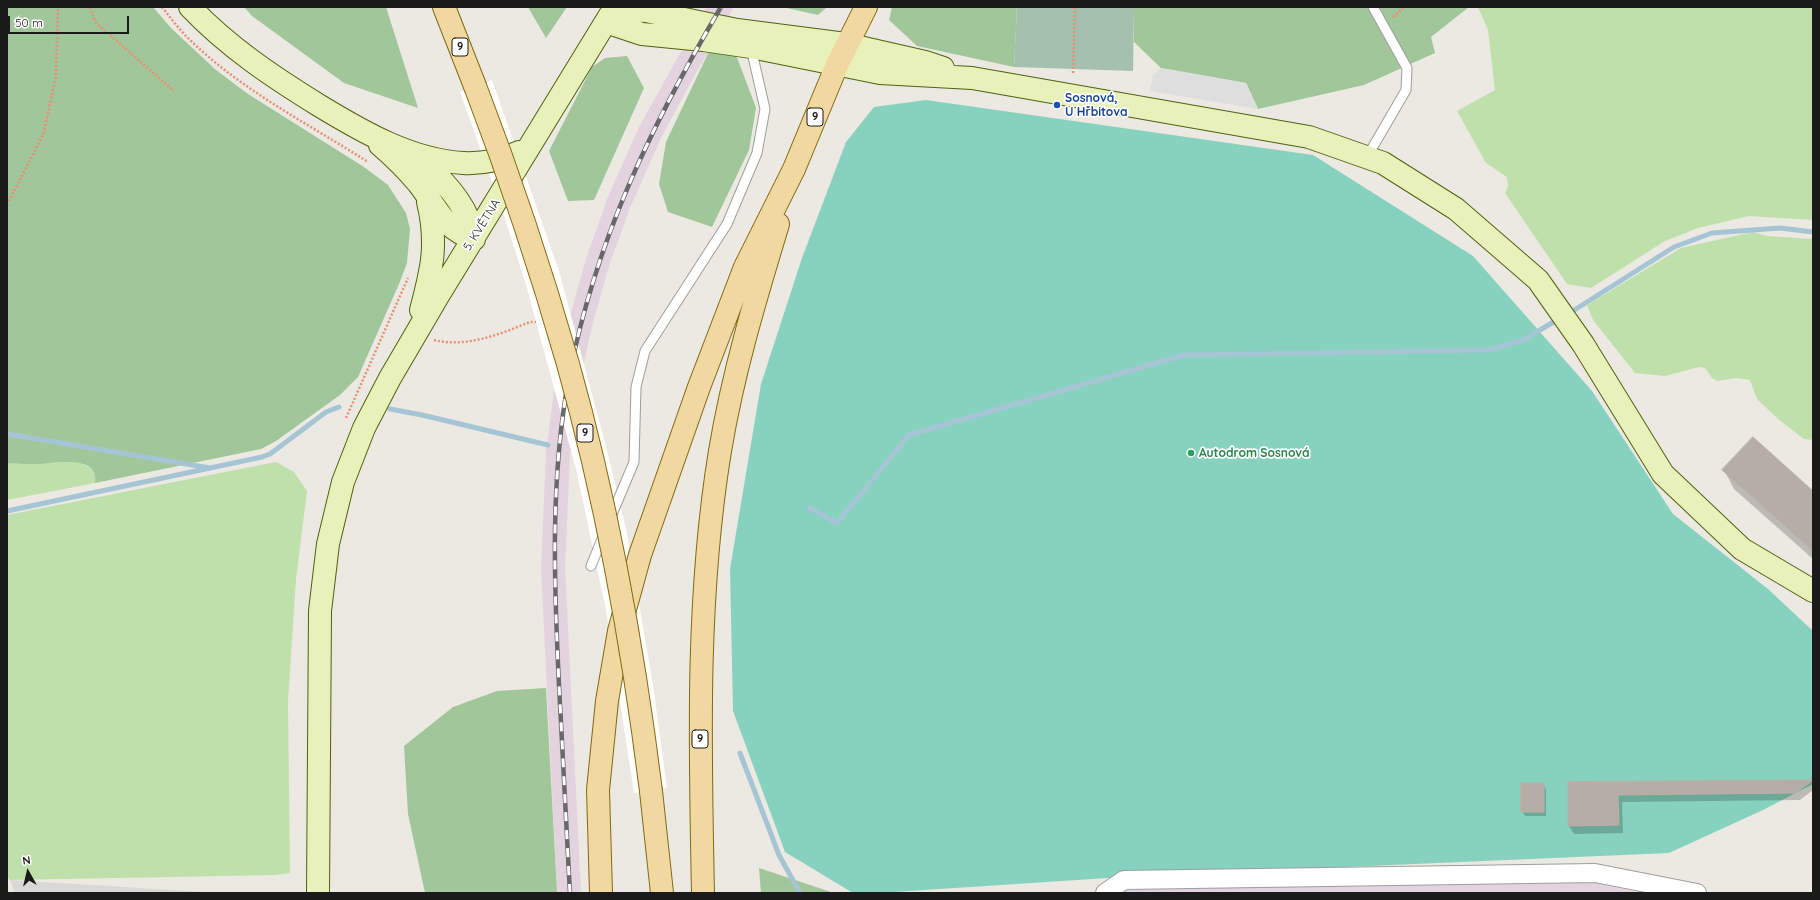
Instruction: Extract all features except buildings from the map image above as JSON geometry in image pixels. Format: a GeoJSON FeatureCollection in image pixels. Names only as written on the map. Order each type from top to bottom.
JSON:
{"type":"FeatureCollection","features":[{"type":"Feature","properties":{"kind":"main road","name":"9"},"geometry":{"type":"LineString","coordinates":[[444,7],[516,196],[568,365],[582,418],[610,536],[638,689],[662,893]]}},
{"type":"Feature","properties":{"kind":"main road","name":"9"},"geometry":{"type":"LineString","coordinates":[[601,893],[598,790],[607,701],[619,631],[640,555],[699,387],[745,267],[794,169],[846,44],[866,7]]}},
{"type":"Feature","properties":{"kind":"main road","name":"9"},"geometry":{"type":"LineString","coordinates":[[703,893],[700,679],[708,540],[720,452],[745,332],[794,169]]}},
{"type":"Feature","properties":{"kind":"street"},"geometry":{"type":"LineString","coordinates":[[190,7],[221,36],[262,69],[370,135],[404,149],[449,161],[480,163],[502,158],[531,146]]}},
{"type":"Feature","properties":{"kind":"street"},"geometry":{"type":"LineString","coordinates":[[610,15],[628,10],[658,11],[737,30],[846,44],[925,62],[972,78]]}},
{"type":"Feature","properties":{"kind":"street"},"geometry":{"type":"LineString","coordinates":[[610,15],[642,34],[703,40],[751,48],[880,74],[972,78],[1309,137],[1383,163],[1456,209],[1538,280],[1583,344],[1663,474],[1742,549],[1813,591]]}},
{"type":"Feature","properties":{"kind":"street","name":"5. KVĚTNA"},"geometry":{"type":"LineString","coordinates":[[318,893],[319,643],[321,588],[334,511],[356,446],[371,413],[415,335],[610,15]]}},
{"type":"Feature","properties":{"kind":"street"},"geometry":{"type":"LineString","coordinates":[[370,135],[400,163],[447,224],[460,233],[474,239]]}},
{"type":"Feature","properties":{"kind":"street"},"geometry":{"type":"LineString","coordinates":[[404,149],[430,168],[455,197],[468,218],[474,239]]}},
{"type":"Feature","properties":{"kind":"street"},"geometry":{"type":"LineString","coordinates":[[415,335],[434,258],[433,231],[426,195]]}},
{"type":"Feature","properties":{"kind":"street"},"geometry":{"type":"LineString","coordinates":[[1105,893],[1124,880],[1595,873],[1697,893]]}},
{"type":"Feature","properties":{"kind":"lane"},"geometry":{"type":"LineString","coordinates":[[1367,157],[1406,90],[1406,68],[1373,7]]}},
{"type":"Feature","properties":{"kind":"lane"},"geometry":{"type":"LineString","coordinates":[[591,566],[634,462],[636,387],[645,350],[727,224],[757,153],[765,109],[751,48]]}},
{"type":"Feature","properties":{"kind":"path"},"geometry":{"type":"LineString","coordinates":[[7,205],[43,135],[56,76],[58,7]]}},
{"type":"Feature","properties":{"kind":"path"},"geometry":{"type":"LineString","coordinates":[[90,7],[95,22],[174,91]]}},
{"type":"Feature","properties":{"kind":"path"},"geometry":{"type":"LineString","coordinates":[[162,7],[186,36],[238,79],[285,111],[370,163]]}},
{"type":"Feature","properties":{"kind":"path"},"geometry":{"type":"LineString","coordinates":[[1073,73],[1075,7]]}},
{"type":"Feature","properties":{"kind":"path"},"geometry":{"type":"LineString","coordinates":[[345,420],[403,292],[410,271]]}},
{"type":"Feature","properties":{"kind":"path"},"geometry":{"type":"LineString","coordinates":[[415,335],[446,343],[479,340],[530,322],[541,323]]}},
{"type":"Feature","properties":{"kind":"shaded area"},"geometry":{"type":"Polygon","coordinates":[[[706,7],[734,7],[661,138],[630,208],[609,266],[592,326],[580,380],[570,455],[565,568],[581,893],[557,893],[541,568],[546,453],[556,375],[586,259],[607,199],[639,127],[706,7]]]}},
{"type":"Feature","properties":{"kind":"shaded area"},"geometry":{"type":"Polygon","coordinates":[[[1161,68],[1246,83],[1258,109],[1150,91],[1153,75],[1161,68]]]}},
{"type":"Feature","properties":{"kind":"shaded area"},"geometry":{"type":"Polygon","coordinates":[[[10,880],[205,892],[205,893],[15,893],[10,880]]]}},
{"type":"Feature","properties":{"kind":"shaded area"},"geometry":{"type":"Polygon","coordinates":[[[1582,880],[1639,893],[1123,893],[1126,889],[1582,880]]]}},
{"type":"Feature","properties":{"kind":"green space"},"geometry":{"type":"Polygon","coordinates":[[[7,7],[153,7],[171,28],[216,70],[248,94],[364,167],[388,185],[406,213],[410,229],[407,263],[358,377],[340,395],[276,441],[261,449],[95,483],[94,474],[90,468],[84,464],[75,462],[39,464],[7,463],[7,7]]]}},
{"type":"Feature","properties":{"kind":"green space"},"geometry":{"type":"Polygon","coordinates":[[[244,7],[386,7],[418,108],[344,83],[252,16],[244,7]]]}},
{"type":"Feature","properties":{"kind":"green space"},"geometry":{"type":"Polygon","coordinates":[[[528,7],[567,7],[546,38],[528,7]]]}},
{"type":"Feature","properties":{"kind":"green space"},"geometry":{"type":"Polygon","coordinates":[[[782,7],[827,7],[818,15],[782,7]]]}},
{"type":"Feature","properties":{"kind":"green space"},"geometry":{"type":"Polygon","coordinates":[[[892,7],[1017,7],[1014,67],[917,46],[889,20],[892,7]]]}},
{"type":"Feature","properties":{"kind":"green space"},"geometry":{"type":"Polygon","coordinates":[[[1017,7],[1134,7],[1133,71],[1014,67],[1017,7]]]}},
{"type":"Feature","properties":{"kind":"green space"},"geometry":{"type":"Polygon","coordinates":[[[1134,7],[1469,7],[1431,37],[1435,53],[1364,85],[1258,109],[1246,83],[1161,68],[1134,42],[1134,7]]]}},
{"type":"Feature","properties":{"kind":"green space"},"geometry":{"type":"Polygon","coordinates":[[[1478,7],[1813,7],[1813,220],[1749,216],[1698,228],[1665,241],[1591,288],[1567,284],[1505,193],[1508,186],[1507,177],[1486,163],[1457,111],[1495,90],[1488,30],[1478,7]]]}},
{"type":"Feature","properties":{"kind":"green space"},"geometry":{"type":"Polygon","coordinates":[[[712,45],[735,52],[756,108],[749,150],[712,227],[668,212],[659,184],[666,142],[712,45]]]}},
{"type":"Feature","properties":{"kind":"green space"},"geometry":{"type":"Polygon","coordinates":[[[627,56],[644,88],[594,200],[568,201],[549,151],[592,67],[605,58],[627,56]]]}},
{"type":"Feature","properties":{"kind":"green space","name":"Autodrom Sosnová"},"geometry":{"type":"Polygon","coordinates":[[[926,100],[1313,155],[1473,256],[1592,391],[1673,514],[1768,589],[1813,631],[1813,784],[1763,810],[1669,853],[1138,876],[879,893],[853,893],[785,852],[733,711],[730,569],[761,384],[802,258],[846,142],[874,107],[926,100]]]}},
{"type":"Feature","properties":{"kind":"green space"},"geometry":{"type":"Polygon","coordinates":[[[1753,232],[1767,236],[1813,239],[1813,440],[1804,439],[1778,419],[1757,399],[1750,380],[1736,378],[1717,381],[1712,378],[1705,368],[1699,367],[1665,376],[1635,373],[1593,320],[1587,305],[1681,248],[1753,232]]]}},
{"type":"Feature","properties":{"kind":"green space"},"geometry":{"type":"Polygon","coordinates":[[[74,461],[90,468],[94,474],[95,483],[7,500],[7,463],[37,464],[74,461]]]}},
{"type":"Feature","properties":{"kind":"green space"},"geometry":{"type":"Polygon","coordinates":[[[276,462],[294,472],[307,491],[296,579],[288,701],[290,873],[275,875],[10,880],[7,876],[7,515],[276,462]]]}},
{"type":"Feature","properties":{"kind":"green space"},"geometry":{"type":"Polygon","coordinates":[[[546,688],[557,893],[425,893],[408,814],[404,746],[453,707],[497,691],[546,688]]]}},
{"type":"Feature","properties":{"kind":"green space"},"geometry":{"type":"Polygon","coordinates":[[[759,868],[834,893],[761,893],[759,868]]]}},
{"type":"Feature","properties":{"kind":"pier"},"geometry":{"type":"Polygon","coordinates":[[[492,80],[559,271],[609,458],[626,529],[653,685],[667,788],[634,793],[606,610],[576,469],[526,285],[501,206],[460,92],[492,80]]]}},
{"type":"Feature","properties":{"kind":"waterway"},"geometry":{"type":"LineString","coordinates":[[1568,314],[1674,247],[1712,233],[1780,228],[1813,232]]}},
{"type":"Feature","properties":{"kind":"waterway"},"geometry":{"type":"LineString","coordinates":[[809,508],[837,523],[909,435],[1184,355],[1490,350],[1523,340],[1557,320]]}},
{"type":"Feature","properties":{"kind":"waterway"},"geometry":{"type":"LineString","coordinates":[[7,511],[262,457],[270,454],[326,412],[339,407]]}},
{"type":"Feature","properties":{"kind":"waterway"},"geometry":{"type":"LineString","coordinates":[[390,409],[422,415],[548,445]]}},
{"type":"Feature","properties":{"kind":"waterway"},"geometry":{"type":"LineString","coordinates":[[7,434],[210,468]]}},
{"type":"Feature","properties":{"kind":"waterway"},"geometry":{"type":"LineString","coordinates":[[740,753],[779,855],[800,893]]}},
{"type":"Feature","properties":{"kind":"railway"},"geometry":{"type":"LineString","coordinates":[[570,893],[557,647],[555,569],[556,492],[563,415],[569,377],[580,326],[594,278],[629,185],[649,140],[695,51],[721,7]]}},
{"type":"Feature","properties":{"kind":"place","name":"Sosnová, U Hřbitova"},"geometry":{"type":"Point","coordinates":[1057,105]}},
{"type":"Feature","properties":{"kind":"place","name":"Autodrom Sosnová"},"geometry":{"type":"Point","coordinates":[1191,453]}}]}
